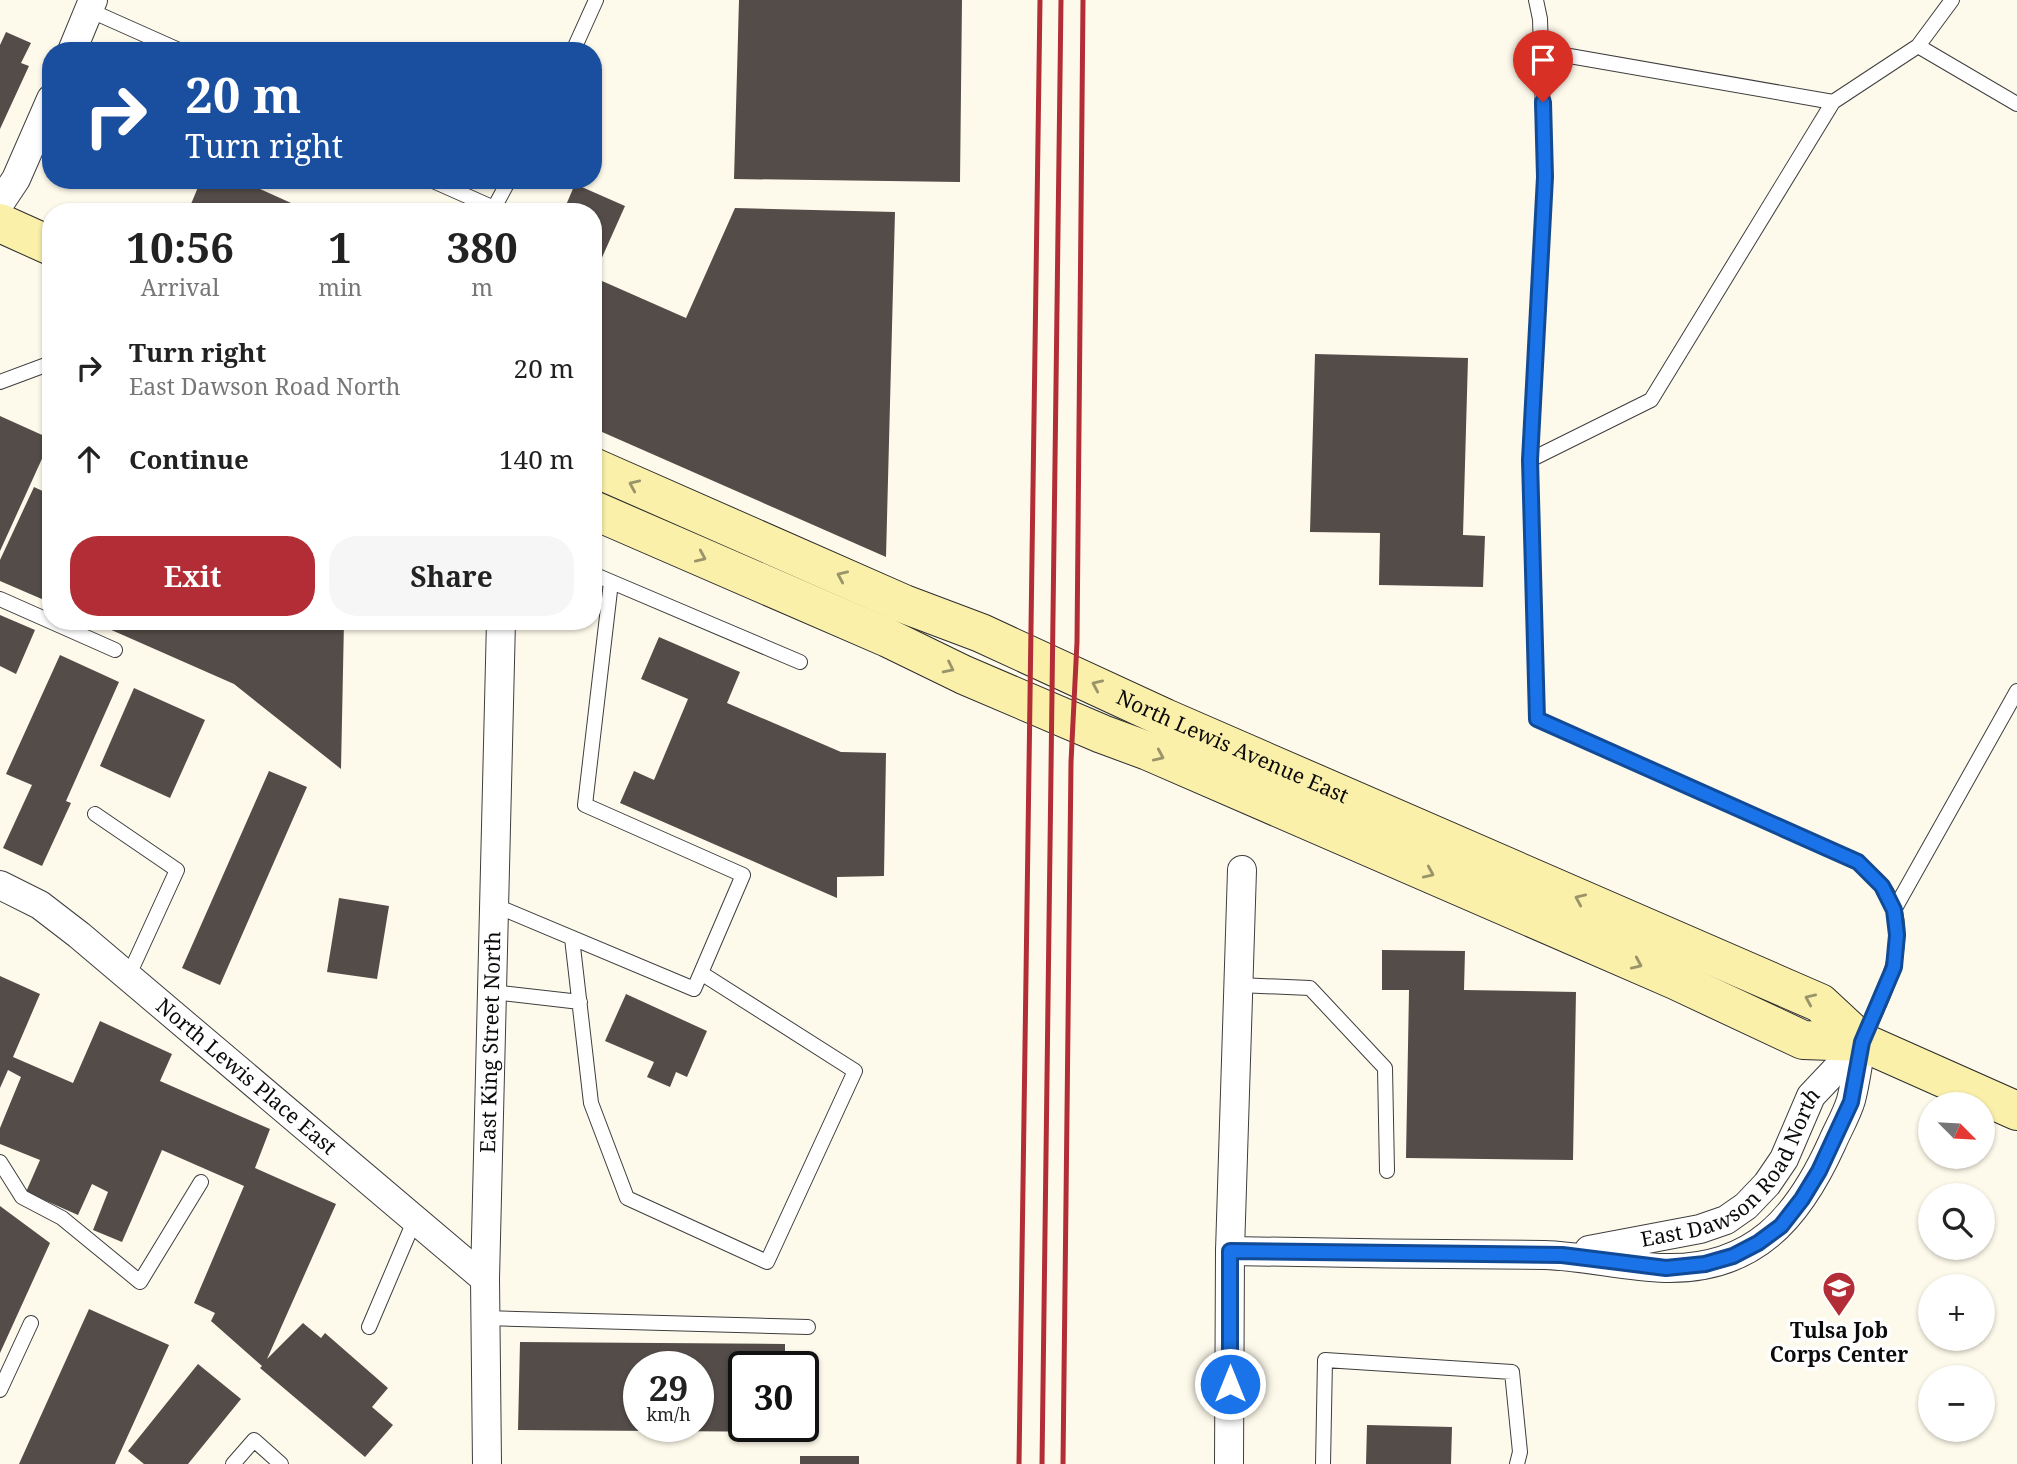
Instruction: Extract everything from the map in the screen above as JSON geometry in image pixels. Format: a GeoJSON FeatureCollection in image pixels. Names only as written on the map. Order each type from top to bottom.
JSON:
{"type":"FeatureCollection","features":[{"type":"Feature","properties":{"kind":"main road"},"geometry":{"type":"LineString","coordinates":[[0,223],[42,242]]}},
{"type":"Feature","properties":{"kind":"main road","name":"North Lewis Avenue East"},"geometry":{"type":"LineString","coordinates":[[602,471],[904,604],[981,633],[1189,728],[1820,1003],[1862,1042],[2017,1111]]}},
{"type":"Feature","properties":{"kind":"main road","name":"North Lewis Avenue East"},"geometry":{"type":"LineString","coordinates":[[602,514],[888,638],[976,681],[1148,751],[1662,975],[1803,1041],[1862,1042]]}},
{"type":"Feature","properties":{"kind":"street"},"geometry":{"type":"LineString","coordinates":[[76,42],[91,5]]}},
{"type":"Feature","properties":{"kind":"street"},"geometry":{"type":"LineString","coordinates":[[0,203],[16,179],[42,120]]}},
{"type":"Feature","properties":{"kind":"street","name":"East King Street North"},"geometry":{"type":"LineString","coordinates":[[487,1464],[485,1279],[500,630]]}},
{"type":"Feature","properties":{"kind":"street"},"geometry":{"type":"LineString","coordinates":[[1229,1464],[1230,1251],[1241,870]]}},
{"type":"Feature","properties":{"kind":"street","name":"North Lewis Place East"},"geometry":{"type":"LineString","coordinates":[[0,885],[40,905],[485,1279]]}},
{"type":"Feature","properties":{"kind":"street","name":"East Dawson Road North"},"geometry":{"type":"LineString","coordinates":[[1562,1255],[1700,1229],[1726,1220],[1746,1206],[1768,1184],[1784,1159],[1811,1096],[1862,1042]]}},
{"type":"Feature","properties":{"kind":"street","name":"East Dawson Road North"},"geometry":{"type":"LineString","coordinates":[[1230,1251],[1562,1255],[1666,1268],[1705,1264],[1733,1256],[1758,1243],[1781,1226],[1819,1171],[1851,1102],[1862,1042]]}},
{"type":"Feature","properties":{"kind":"lane"},"geometry":{"type":"LineString","coordinates":[[577,42],[596,0]]}},
{"type":"Feature","properties":{"kind":"lane"},"geometry":{"type":"LineString","coordinates":[[1536,0],[1540,19],[1545,177],[1530,460],[1537,719],[1858,862],[1882,886],[1894,910],[1897,935],[1894,967],[1862,1042]]}},
{"type":"Feature","properties":{"kind":"lane"},"geometry":{"type":"LineString","coordinates":[[1530,460],[1651,400],[1833,103],[1918,46],[1952,0]]}},
{"type":"Feature","properties":{"kind":"lane"},"geometry":{"type":"LineString","coordinates":[[91,5],[163,42]]}},
{"type":"Feature","properties":{"kind":"lane"},"geometry":{"type":"LineString","coordinates":[[1918,46],[2017,104]]}},
{"type":"Feature","properties":{"kind":"lane"},"geometry":{"type":"LineString","coordinates":[[1541,51],[1833,103]]}},
{"type":"Feature","properties":{"kind":"lane"},"geometry":{"type":"LineString","coordinates":[[451,189],[483,203]]}},
{"type":"Feature","properties":{"kind":"lane"},"geometry":{"type":"LineString","coordinates":[[0,382],[42,366]]}},
{"type":"Feature","properties":{"kind":"lane"},"geometry":{"type":"LineString","coordinates":[[602,578],[800,662]]}},
{"type":"Feature","properties":{"kind":"lane"},"geometry":{"type":"LineString","coordinates":[[494,905],[694,989],[743,875],[585,805],[611,582]]}},
{"type":"Feature","properties":{"kind":"lane"},"geometry":{"type":"LineString","coordinates":[[0,599],[42,618]]}},
{"type":"Feature","properties":{"kind":"lane"},"geometry":{"type":"LineString","coordinates":[[70,630],[115,650]]}},
{"type":"Feature","properties":{"kind":"lane"},"geometry":{"type":"LineString","coordinates":[[1894,910],[2017,691]]}},
{"type":"Feature","properties":{"kind":"lane"},"geometry":{"type":"LineString","coordinates":[[95,814],[177,870],[128,977]]}},
{"type":"Feature","properties":{"kind":"lane"},"geometry":{"type":"LineString","coordinates":[[572,938],[592,1103],[627,1198],[767,1262],[855,1071],[701,973]]}},
{"type":"Feature","properties":{"kind":"lane"},"geometry":{"type":"LineString","coordinates":[[1239,985],[1310,988],[1385,1068],[1387,1171]]}},
{"type":"Feature","properties":{"kind":"lane"},"geometry":{"type":"LineString","coordinates":[[492,992],[580,1002]]}},
{"type":"Feature","properties":{"kind":"lane"},"geometry":{"type":"LineString","coordinates":[[0,1162],[22,1197],[62,1218],[140,1282],[201,1182]]}},
{"type":"Feature","properties":{"kind":"lane"},"geometry":{"type":"LineString","coordinates":[[369,1327],[415,1219]]}},
{"type":"Feature","properties":{"kind":"lane"},"geometry":{"type":"LineString","coordinates":[[485,1318],[808,1327]]}},
{"type":"Feature","properties":{"kind":"lane"},"geometry":{"type":"LineString","coordinates":[[0,1390],[31,1323]]}},
{"type":"Feature","properties":{"kind":"lane"},"geometry":{"type":"LineString","coordinates":[[1323,1464],[1325,1360],[1512,1372],[1520,1452],[1517,1464]]}},
{"type":"Feature","properties":{"kind":"lane"},"geometry":{"type":"LineString","coordinates":[[233,1464],[254,1440],[281,1464]]}},
{"type":"Feature","properties":{"kind":"building"},"geometry":{"type":"Polygon","coordinates":[[[739,0],[962,0],[960,182],[734,179],[739,0]]]}},
{"type":"Feature","properties":{"kind":"building"},"geometry":{"type":"Polygon","coordinates":[[[6,32],[31,43],[21,63],[29,66],[0,129],[0,45],[6,32]]]}},
{"type":"Feature","properties":{"kind":"building"},"geometry":{"type":"Polygon","coordinates":[[[197,189],[260,189],[291,203],[191,203],[197,189]]]}},
{"type":"Feature","properties":{"kind":"building"},"geometry":{"type":"Polygon","coordinates":[[[573,189],[586,189],[625,206],[602,258],[602,203],[567,203],[573,189]]]}},
{"type":"Feature","properties":{"kind":"building"},"geometry":{"type":"Polygon","coordinates":[[[735,208],[895,212],[886,557],[602,432],[602,281],[686,318],[735,208]]]}},
{"type":"Feature","properties":{"kind":"building"},"geometry":{"type":"Polygon","coordinates":[[[1315,354],[1468,358],[1463,535],[1485,536],[1483,587],[1379,585],[1380,533],[1310,532],[1315,354]]]}},
{"type":"Feature","properties":{"kind":"building"},"geometry":{"type":"Polygon","coordinates":[[[0,416],[42,435],[42,459],[0,551],[0,416]]]}},
{"type":"Feature","properties":{"kind":"building"},"geometry":{"type":"Polygon","coordinates":[[[34,487],[42,491],[42,599],[0,581],[0,560],[34,487]]]}},
{"type":"Feature","properties":{"kind":"building"},"geometry":{"type":"Polygon","coordinates":[[[0,615],[35,630],[16,674],[0,666],[0,615]]]}},
{"type":"Feature","properties":{"kind":"building"},"geometry":{"type":"Polygon","coordinates":[[[111,630],[344,630],[341,769],[234,684],[111,630]]]}},
{"type":"Feature","properties":{"kind":"building"},"geometry":{"type":"Polygon","coordinates":[[[659,637],[740,672],[727,703],[841,752],[886,753],[884,876],[837,877],[837,898],[620,803],[634,771],[654,780],[688,699],[641,679],[659,637]]]}},
{"type":"Feature","properties":{"kind":"building"},"geometry":{"type":"Polygon","coordinates":[[[60,655],[119,682],[66,801],[71,803],[42,866],[3,848],[32,785],[6,774],[60,655]]]}},
{"type":"Feature","properties":{"kind":"building"},"geometry":{"type":"Polygon","coordinates":[[[134,688],[205,720],[170,798],[100,766],[134,688]]]}},
{"type":"Feature","properties":{"kind":"building"},"geometry":{"type":"Polygon","coordinates":[[[269,771],[307,787],[220,985],[182,968],[269,771]]]}},
{"type":"Feature","properties":{"kind":"building"},"geometry":{"type":"Polygon","coordinates":[[[339,898],[389,906],[377,979],[327,972],[339,898]]]}},
{"type":"Feature","properties":{"kind":"building"},"geometry":{"type":"Polygon","coordinates":[[[1382,950],[1465,951],[1464,990],[1576,992],[1573,1160],[1406,1158],[1409,990],[1382,990],[1382,950]]]}},
{"type":"Feature","properties":{"kind":"building"},"geometry":{"type":"Polygon","coordinates":[[[0,976],[40,994],[13,1057],[73,1083],[100,1021],[172,1054],[160,1081],[270,1129],[255,1168],[336,1204],[267,1359],[303,1323],[321,1338],[325,1333],[388,1388],[372,1407],[393,1425],[365,1457],[260,1368],[262,1366],[211,1321],[215,1313],[194,1303],[244,1186],[162,1150],[122,1242],[93,1230],[108,1192],[92,1184],[78,1215],[26,1192],[40,1160],[0,1144],[0,1128],[21,1077],[8,1070],[0,1088],[0,976]]]}},
{"type":"Feature","properties":{"kind":"building"},"geometry":{"type":"Polygon","coordinates":[[[626,994],[707,1031],[687,1077],[676,1072],[670,1087],[647,1077],[654,1062],[605,1041],[626,994]]]}},
{"type":"Feature","properties":{"kind":"building"},"geometry":{"type":"Polygon","coordinates":[[[0,1206],[50,1243],[0,1353],[0,1206]]]}},
{"type":"Feature","properties":{"kind":"building"},"geometry":{"type":"Polygon","coordinates":[[[89,1309],[169,1345],[115,1464],[19,1464],[89,1309]]]}},
{"type":"Feature","properties":{"kind":"building"},"geometry":{"type":"Polygon","coordinates":[[[520,1342],[785,1344],[785,1351],[728,1351],[728,1432],[714,1431],[714,1351],[623,1351],[623,1431],[518,1430],[520,1342]]]}},
{"type":"Feature","properties":{"kind":"building"},"geometry":{"type":"Polygon","coordinates":[[[198,1364],[241,1399],[188,1464],[144,1464],[128,1451],[198,1364]]]}},
{"type":"Feature","properties":{"kind":"building"},"geometry":{"type":"Polygon","coordinates":[[[1367,1425],[1452,1427],[1451,1464],[1366,1464],[1367,1425]]]}},
{"type":"Feature","properties":{"kind":"building"},"geometry":{"type":"Polygon","coordinates":[[[800,1456],[859,1456],[859,1464],[800,1464],[800,1456]]]}},
{"type":"Feature","properties":{"kind":"railway"},"geometry":{"type":"LineString","coordinates":[[1019,1464],[1040,0]]}},
{"type":"Feature","properties":{"kind":"railway"},"geometry":{"type":"LineString","coordinates":[[1042,1464],[1061,0]]}},
{"type":"Feature","properties":{"kind":"railway"},"geometry":{"type":"LineString","coordinates":[[1063,1464],[1071,762],[1077,642],[1083,0]]}},
{"type":"Feature","properties":{"kind":"place","name":"Tulsa Job Corps Center"},"geometry":{"type":"Point","coordinates":[1839,1318]}},
{"type":"Feature","properties":{"kind":"route"},"geometry":{"type":"LineString","coordinates":[[1230,1384],[1230,1251],[1562,1255],[1666,1268],[1705,1264],[1733,1256],[1758,1243],[1781,1226],[1819,1171],[1851,1102],[1862,1042],[1894,967],[1897,935],[1894,910],[1882,886],[1858,862],[1537,719],[1530,460],[1545,177],[1543,102]]}}]}
